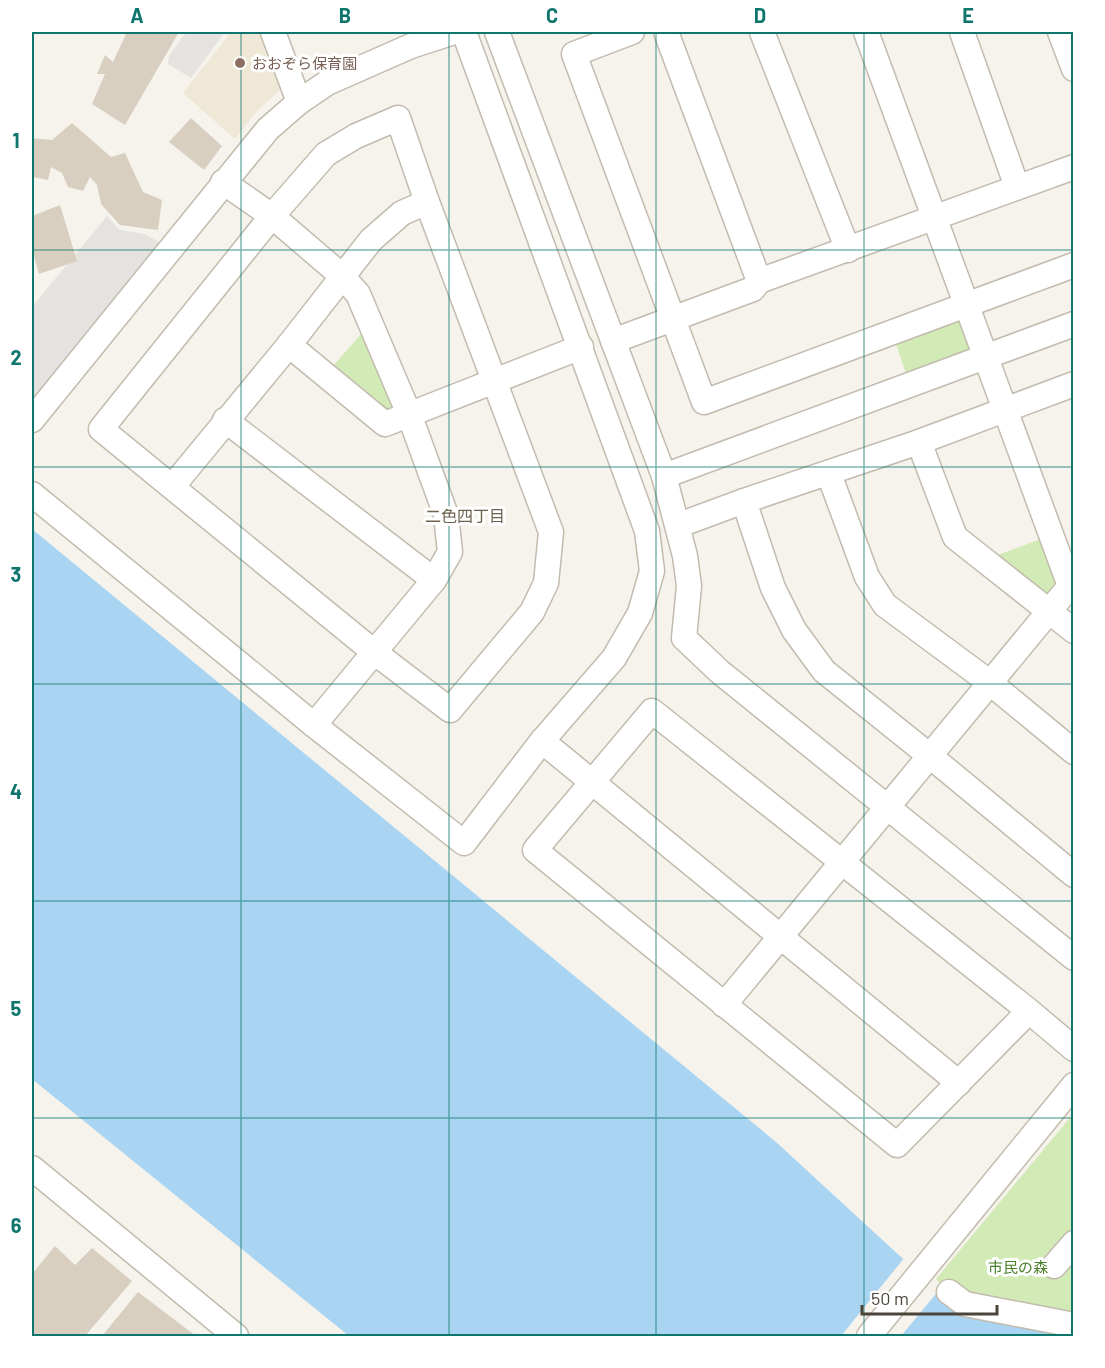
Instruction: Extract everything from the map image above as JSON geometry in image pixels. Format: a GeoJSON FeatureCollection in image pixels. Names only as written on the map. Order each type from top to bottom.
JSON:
{"type":"FeatureCollection","features":[{"type":"Feature","properties":{"kind":"street"},"geometry":{"type":"LineString","coordinates":[[273,32],[300,102]]}},
{"type":"Feature","properties":{"kind":"street"},"geometry":{"type":"LineString","coordinates":[[32,420],[268,129],[300,102],[338,79],[411,46],[454,32]]}},
{"type":"Feature","properties":{"kind":"street"},"geometry":{"type":"LineString","coordinates":[[32,494],[314,725],[464,843],[542,741],[614,658],[640,613],[652,571],[647,531],[464,32]]}},
{"type":"Feature","properties":{"kind":"street"},"geometry":{"type":"LineString","coordinates":[[497,32],[664,476],[686,556],[689,586],[684,638],[720,672],[1074,958]]}},
{"type":"Feature","properties":{"kind":"street"},"geometry":{"type":"LineString","coordinates":[[632,32],[574,54],[704,402],[1074,265]]}},
{"type":"Feature","properties":{"kind":"street"},"geometry":{"type":"LineString","coordinates":[[666,32],[759,282]]}},
{"type":"Feature","properties":{"kind":"street"},"geometry":{"type":"LineString","coordinates":[[762,32],[848,250]]}},
{"type":"Feature","properties":{"kind":"street"},"geometry":{"type":"LineString","coordinates":[[724,1005],[779,936],[843,863],[989,682],[1072,585],[866,32]]}},
{"type":"Feature","properties":{"kind":"street"},"geometry":{"type":"LineString","coordinates":[[962,32],[1017,187]]}},
{"type":"Feature","properties":{"kind":"street"},"geometry":{"type":"LineString","coordinates":[[1060,32],[1074,69]]}},
{"type":"Feature","properties":{"kind":"street"},"geometry":{"type":"LineString","coordinates":[[398,118],[551,532],[546,584],[531,612],[450,710],[374,652],[101,429],[272,216],[326,154],[356,136],[398,118]]}},
{"type":"Feature","properties":{"kind":"street"},"geometry":{"type":"LineString","coordinates":[[613,340],[753,289],[759,282],[1074,167]]}},
{"type":"Feature","properties":{"kind":"street"},"geometry":{"type":"LineString","coordinates":[[224,182],[272,216],[342,276],[358,294],[410,414],[447,515],[450,552],[434,580],[314,725]]}},
{"type":"Feature","properties":{"kind":"street"},"geometry":{"type":"LineString","coordinates":[[171,487],[289,345],[371,240],[402,213],[428,202]]}},
{"type":"Feature","properties":{"kind":"street"},"geometry":{"type":"LineString","coordinates":[[664,476],[1074,324]]}},
{"type":"Feature","properties":{"kind":"street"},"geometry":{"type":"LineString","coordinates":[[289,345],[385,424],[580,347]]}},
{"type":"Feature","properties":{"kind":"street"},"geometry":{"type":"LineString","coordinates":[[678,525],[919,442],[1074,384]]}},
{"type":"Feature","properties":{"kind":"street"},"geometry":{"type":"LineString","coordinates":[[225,420],[434,580]]}},
{"type":"Feature","properties":{"kind":"street"},"geometry":{"type":"LineString","coordinates":[[919,442],[955,537],[1074,631]]}},
{"type":"Feature","properties":{"kind":"street"},"geometry":{"type":"LineString","coordinates":[[829,474],[867,578],[885,605],[989,682],[1074,752]]}},
{"type":"Feature","properties":{"kind":"street"},"geometry":{"type":"LineString","coordinates":[[744,501],[773,588],[794,630],[824,671],[1074,875]]}},
{"type":"Feature","properties":{"kind":"street"},"geometry":{"type":"LineString","coordinates":[[1029,1011],[897,1145],[535,849],[652,711],[1029,1011],[1074,1049]]}},
{"type":"Feature","properties":{"kind":"street"},"geometry":{"type":"LineString","coordinates":[[542,741],[959,1083]]}},
{"type":"Feature","properties":{"kind":"street"},"geometry":{"type":"LineString","coordinates":[[868,1336],[1074,1085]]}},
{"type":"Feature","properties":{"kind":"street"},"geometry":{"type":"LineString","coordinates":[[32,1168],[236,1336]]}},
{"type":"Feature","properties":{"kind":"street"},"geometry":{"type":"LineString","coordinates":[[1054,1266],[1074,1243]]}},
{"type":"Feature","properties":{"kind":"street"},"geometry":{"type":"LineString","coordinates":[[949,1292],[965,1304],[1074,1325]]}},
{"type":"Feature","properties":{"kind":"shaded area"},"geometry":{"type":"Polygon","coordinates":[[[186,32],[225,32],[191,78],[168,64],[169,56],[186,32]]]}},
{"type":"Feature","properties":{"kind":"shaded area","name":"おおぞら保育園"},"geometry":{"type":"Polygon","coordinates":[[[231,32],[263,32],[281,89],[258,110],[235,139],[183,93],[231,32]]]}},
{"type":"Feature","properties":{"kind":"shaded area"},"geometry":{"type":"Polygon","coordinates":[[[107,216],[120,230],[144,234],[161,243],[32,404],[32,307],[107,216]]]}},
{"type":"Feature","properties":{"kind":"green space"},"geometry":{"type":"Polygon","coordinates":[[[962,315],[974,353],[908,379],[895,341],[962,315]]]}},
{"type":"Feature","properties":{"kind":"green space"},"geometry":{"type":"Polygon","coordinates":[[[364,331],[396,408],[384,413],[332,367],[364,331]]]}},
{"type":"Feature","properties":{"kind":"green space"},"geometry":{"type":"Polygon","coordinates":[[[1043,538],[1059,580],[1048,596],[995,556],[1043,538]]]}},
{"type":"Feature","properties":{"kind":"green space","name":"市民の森"},"geometry":{"type":"Polygon","coordinates":[[[1073,1114],[1073,1332],[966,1312],[936,1279],[1073,1114]]]}},
{"type":"Feature","properties":{"kind":"water"},"geometry":{"type":"Polygon","coordinates":[[[32,529],[776,1142],[964,1315],[1073,1336],[349,1336],[32,1079],[32,529]]]}},
{"type":"Feature","properties":{"kind":"pier"},"geometry":{"type":"Polygon","coordinates":[[[905,1257],[940,1289],[901,1336],[841,1336],[905,1257]]]}},
{"type":"Feature","properties":{"kind":"building"},"geometry":{"type":"Polygon","coordinates":[[[127,32],[179,32],[125,125],[92,104],[105,74],[97,74],[105,55],[113,62],[127,32]]]}},
{"type":"Feature","properties":{"kind":"building"},"geometry":{"type":"Polygon","coordinates":[[[191,118],[222,146],[204,170],[169,142],[191,118]]]}},
{"type":"Feature","properties":{"kind":"building"},"geometry":{"type":"Polygon","coordinates":[[[72,123],[111,157],[125,153],[143,192],[162,200],[158,230],[120,225],[101,204],[97,185],[90,177],[83,191],[68,187],[62,173],[51,167],[48,180],[32,177],[32,138],[52,140],[72,123]]]}},
{"type":"Feature","properties":{"kind":"building"},"geometry":{"type":"Polygon","coordinates":[[[60,205],[77,261],[39,274],[32,249],[32,216],[60,205]]]}},
{"type":"Feature","properties":{"kind":"building"},"geometry":{"type":"Polygon","coordinates":[[[55,1246],[75,1265],[92,1248],[132,1281],[85,1336],[32,1336],[32,1274],[55,1246]]]}},
{"type":"Feature","properties":{"kind":"building"},"geometry":{"type":"Polygon","coordinates":[[[138,1292],[196,1336],[102,1336],[138,1292]]]}},
{"type":"Feature","properties":{"kind":"place","name":"おおぞら保育園"},"geometry":{"type":"Point","coordinates":[240,63]}},
{"type":"Feature","properties":{"kind":"district","name":"二色四丁目"},"geometry":{"type":"Point","coordinates":[465,515]}}]}
